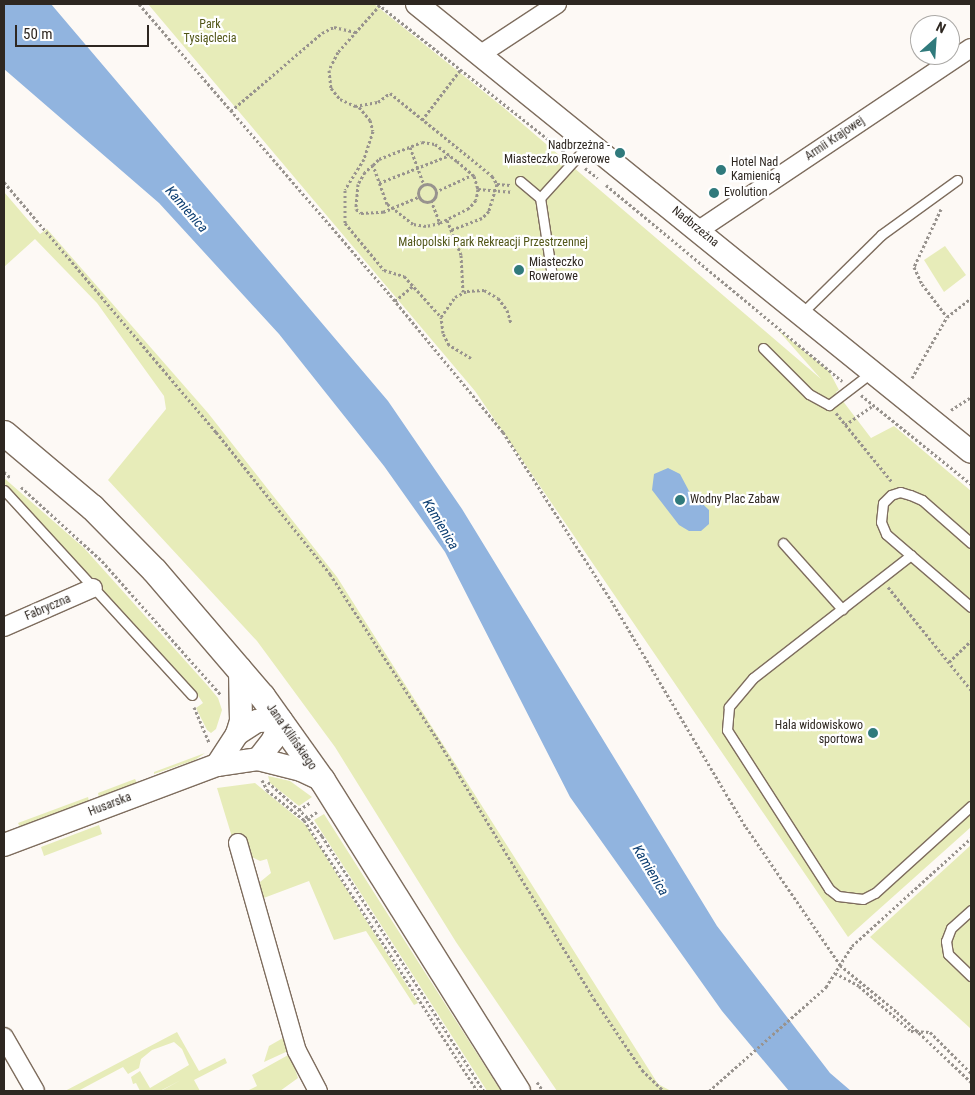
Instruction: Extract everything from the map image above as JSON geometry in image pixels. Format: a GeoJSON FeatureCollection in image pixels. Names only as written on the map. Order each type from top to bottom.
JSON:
{"type":"FeatureCollection","features":[{"type":"Feature","properties":{"kind":"main road","name":"Jana Kilińskiego"},"geometry":{"type":"LineString","coordinates":[[4,433],[92,507],[154,570],[240,668],[280,720],[328,790],[517,1091]]}},
{"type":"Feature","properties":{"kind":"street","name":"Nadbrzeżna"},"geometry":{"type":"LineString","coordinates":[[417,4],[971,452]]}},
{"type":"Feature","properties":{"kind":"street"},"geometry":{"type":"LineString","coordinates":[[481,54],[557,4]]}},
{"type":"Feature","properties":{"kind":"street","name":"Armii Krajowej"},"geometry":{"type":"LineString","coordinates":[[698,230],[971,48]]}},
{"type":"Feature","properties":{"kind":"street","name":"Fabryczna"},"geometry":{"type":"LineString","coordinates":[[4,627],[93,588]]}},
{"type":"Feature","properties":{"kind":"street"},"geometry":{"type":"LineString","coordinates":[[217,765],[236,734],[243,708],[240,668]]}},
{"type":"Feature","properties":{"kind":"street"},"geometry":{"type":"LineString","coordinates":[[236,734],[257,721],[280,720],[260,767]]}},
{"type":"Feature","properties":{"kind":"street","name":"Husarska"},"geometry":{"type":"LineString","coordinates":[[4,845],[217,765],[301,770],[328,790]]}},
{"type":"Feature","properties":{"kind":"street"},"geometry":{"type":"LineString","coordinates":[[238,843],[297,1051],[318,1091]]}},
{"type":"Feature","properties":{"kind":"street"},"geometry":{"type":"LineString","coordinates":[[4,1037],[35,1091]]}},
{"type":"Feature","properties":{"kind":"lane"},"geometry":{"type":"LineString","coordinates":[[540,198],[590,142]]}},
{"type":"Feature","properties":{"kind":"lane"},"geometry":{"type":"LineString","coordinates":[[801,314],[881,235],[957,180]]}},
{"type":"Feature","properties":{"kind":"lane"},"geometry":{"type":"LineString","coordinates":[[521,183],[540,198],[552,276]]}},
{"type":"Feature","properties":{"kind":"lane"},"geometry":{"type":"LineString","coordinates":[[763,348],[809,394],[829,405],[872,372]]}},
{"type":"Feature","properties":{"kind":"lane"},"geometry":{"type":"LineString","coordinates":[[4,490],[192,695]]}},
{"type":"Feature","properties":{"kind":"lane"},"geometry":{"type":"LineString","coordinates":[[971,543],[922,500],[900,492],[891,495],[883,503],[881,522],[886,534],[971,607]]}},
{"type":"Feature","properties":{"kind":"lane"},"geometry":{"type":"LineString","coordinates":[[783,543],[842,609]]}},
{"type":"Feature","properties":{"kind":"lane"},"geometry":{"type":"LineString","coordinates":[[911,555],[753,678],[736,696],[726,720],[732,741],[829,890],[838,896],[863,899],[875,893],[971,806]]}},
{"type":"Feature","properties":{"kind":"lane"},"geometry":{"type":"LineString","coordinates":[[971,910],[951,928],[946,941],[948,954],[971,976]]}},
{"type":"Feature","properties":{"kind":"path"},"geometry":{"type":"LineString","coordinates":[[139,4],[483,406],[530,471],[746,827],[840,965],[919,1032],[971,1082]]}},
{"type":"Feature","properties":{"kind":"path"},"geometry":{"type":"LineString","coordinates":[[471,358],[449,345],[442,317],[414,285],[404,276],[384,270],[345,223],[345,190],[364,159],[372,131],[370,120],[358,106],[340,99],[331,88],[329,70],[338,52],[379,4],[462,69],[971,484]]}},
{"type":"Feature","properties":{"kind":"path"},"geometry":{"type":"LineString","coordinates":[[231,111],[322,33],[334,27],[356,32]]}},
{"type":"Feature","properties":{"kind":"path"},"geometry":{"type":"LineString","coordinates":[[422,120],[462,69]]}},
{"type":"Feature","properties":{"kind":"path"},"geometry":{"type":"LineString","coordinates":[[358,106],[378,102],[390,93],[492,176],[497,184],[490,211],[482,218],[451,230]]}},
{"type":"Feature","properties":{"kind":"path"},"geometry":{"type":"LineString","coordinates":[[373,165],[379,183],[392,208],[413,224],[440,223],[447,220],[469,208],[476,200],[478,189],[472,175],[450,155],[435,144],[422,142],[379,159],[365,172],[358,184],[356,209],[370,215],[392,208],[418,197]]}},
{"type":"Feature","properties":{"kind":"path"},"geometry":{"type":"LineString","coordinates":[[410,146],[424,184],[435,192]]}},
{"type":"Feature","properties":{"kind":"path"},"geometry":{"type":"LineString","coordinates":[[379,183],[450,155]]}},
{"type":"Feature","properties":{"kind":"path"},"geometry":{"type":"LineString","coordinates":[[440,223],[431,200],[435,192],[472,175]]}},
{"type":"Feature","properties":{"kind":"path"},"geometry":{"type":"LineString","coordinates":[[4,182],[216,432],[330,574],[436,737],[594,1000],[642,1070],[664,1091]]}},
{"type":"Feature","properties":{"kind":"path"},"geometry":{"type":"LineString","coordinates":[[478,189],[495,192],[514,192],[521,183]]}},
{"type":"Feature","properties":{"kind":"path"},"geometry":{"type":"LineString","coordinates":[[418,197],[420,188],[424,184]]}},
{"type":"Feature","properties":{"kind":"path"},"geometry":{"type":"LineString","coordinates":[[418,197],[423,200],[431,200]]}},
{"type":"Feature","properties":{"kind":"path"},"geometry":{"type":"LineString","coordinates":[[945,204],[914,267],[947,317]]}},
{"type":"Feature","properties":{"kind":"path"},"geometry":{"type":"LineString","coordinates":[[447,220],[461,255],[464,292]]}},
{"type":"Feature","properties":{"kind":"path"},"geometry":{"type":"LineString","coordinates":[[395,301],[414,285]]}},
{"type":"Feature","properties":{"kind":"path"},"geometry":{"type":"LineString","coordinates":[[442,317],[447,305],[464,292],[484,290],[498,298],[507,310],[511,323]]}},
{"type":"Feature","properties":{"kind":"path"},"geometry":{"type":"LineString","coordinates":[[911,381],[947,317],[971,298]]}},
{"type":"Feature","properties":{"kind":"path"},"geometry":{"type":"LineString","coordinates":[[948,412],[971,397]]}},
{"type":"Feature","properties":{"kind":"path"},"geometry":{"type":"LineString","coordinates":[[829,405],[900,492]]}},
{"type":"Feature","properties":{"kind":"path"},"geometry":{"type":"LineString","coordinates":[[845,425],[874,405]]}},
{"type":"Feature","properties":{"kind":"path"},"geometry":{"type":"LineString","coordinates":[[4,472],[102,561],[211,681]]}},
{"type":"Feature","properties":{"kind":"path"},"geometry":{"type":"LineString","coordinates":[[881,578],[971,690]]}},
{"type":"Feature","properties":{"kind":"path"},"geometry":{"type":"LineString","coordinates":[[948,662],[971,641]]}},
{"type":"Feature","properties":{"kind":"path"},"geometry":{"type":"LineString","coordinates":[[192,695],[209,743]]}},
{"type":"Feature","properties":{"kind":"path"},"geometry":{"type":"LineString","coordinates":[[260,767],[271,788],[308,818],[484,1091]]}},
{"type":"Feature","properties":{"kind":"path"},"geometry":{"type":"LineString","coordinates":[[260,767],[267,790],[304,820],[477,1091]]}},
{"type":"Feature","properties":{"kind":"path"},"geometry":{"type":"LineString","coordinates":[[304,820],[308,818],[328,790]]}},
{"type":"Feature","properties":{"kind":"path"},"geometry":{"type":"LineString","coordinates":[[709,1091],[820,991],[852,946],[971,838]]}},
{"type":"Feature","properties":{"kind":"path"},"geometry":{"type":"LineString","coordinates":[[834,973],[859,986],[911,1031],[930,1032],[971,1073]]}},
{"type":"Feature","properties":{"kind":"green space"},"geometry":{"type":"Polygon","coordinates":[[[148,4],[374,4],[504,108],[821,379],[777,329],[829,371],[839,390],[836,392],[871,438],[894,426],[971,491],[971,827],[848,937],[475,391],[148,4]]]}},
{"type":"Feature","properties":{"kind":"green space"},"geometry":{"type":"Polygon","coordinates":[[[4,192],[40,234],[47,229],[208,413],[337,577],[658,1084],[671,1091],[557,1091],[456,942],[335,747],[257,641],[108,480],[166,409],[164,396],[97,303],[35,239],[4,267],[4,192]]]}},
{"type":"Feature","properties":{"kind":"green space"},"geometry":{"type":"Polygon","coordinates":[[[945,246],[966,275],[944,292],[924,260],[945,246]]]}},
{"type":"Feature","properties":{"kind":"green space"},"geometry":{"type":"Polygon","coordinates":[[[4,478],[84,548],[208,686],[218,698],[222,710],[216,729],[211,733],[207,730],[196,708],[203,703],[199,697],[4,483],[4,478]]]}},
{"type":"Feature","properties":{"kind":"green space"},"geometry":{"type":"Polygon","coordinates":[[[205,753],[195,760],[154,774],[154,772],[205,753]]]}},
{"type":"Feature","properties":{"kind":"green space"},"geometry":{"type":"Polygon","coordinates":[[[268,776],[290,781],[312,797],[299,806],[270,783],[268,776]]]}},
{"type":"Feature","properties":{"kind":"green space"},"geometry":{"type":"Polygon","coordinates":[[[135,779],[137,783],[99,797],[98,793],[135,779]]]}},
{"type":"Feature","properties":{"kind":"green space"},"geometry":{"type":"Polygon","coordinates":[[[255,783],[306,825],[418,1003],[414,1005],[366,931],[334,940],[309,881],[261,899],[260,882],[271,873],[267,859],[260,861],[250,856],[243,834],[232,837],[217,788],[255,783]]]}},
{"type":"Feature","properties":{"kind":"green space"},"geometry":{"type":"Polygon","coordinates":[[[88,797],[89,801],[20,827],[18,823],[88,797]]]}},
{"type":"Feature","properties":{"kind":"green space"},"geometry":{"type":"Polygon","coordinates":[[[324,814],[501,1091],[487,1091],[314,820],[324,814]]]}},
{"type":"Feature","properties":{"kind":"green space"},"geometry":{"type":"Polygon","coordinates":[[[99,825],[102,834],[44,856],[41,847],[99,825]]]}},
{"type":"Feature","properties":{"kind":"green space"},"geometry":{"type":"Polygon","coordinates":[[[971,845],[971,1029],[870,937],[971,845]]]}},
{"type":"Feature","properties":{"kind":"green space"},"geometry":{"type":"Polygon","coordinates":[[[177,1032],[199,1071],[225,1058],[227,1063],[194,1080],[200,1091],[161,1091],[181,1080],[160,1091],[140,1091],[136,1083],[133,1084],[131,1077],[140,1071],[150,1088],[189,1065],[182,1049],[174,1042],[152,1050],[141,1059],[139,1068],[128,1074],[123,1067],[78,1091],[65,1091],[177,1032]]]}},
{"type":"Feature","properties":{"kind":"green space"},"geometry":{"type":"Polygon","coordinates":[[[283,1038],[288,1051],[264,1062],[269,1046],[283,1038]]]}},
{"type":"Feature","properties":{"kind":"green space"},"geometry":{"type":"Polygon","coordinates":[[[290,1054],[298,1078],[280,1091],[247,1091],[257,1086],[252,1075],[290,1054]]]}},
{"type":"Feature","properties":{"kind":"water","name":"Kamienica"},"geometry":{"type":"Polygon","coordinates":[[[4,4],[51,4],[388,401],[462,509],[717,926],[830,1073],[851,1091],[789,1091],[722,1011],[570,797],[445,552],[384,466],[279,334],[159,203],[4,69],[4,4]]]}},
{"type":"Feature","properties":{"kind":"water","name":"Wodny Plac Zabaw"},"geometry":{"type":"Polygon","coordinates":[[[668,468],[680,474],[689,491],[709,510],[709,524],[701,531],[689,531],[679,525],[652,490],[654,474],[668,468]]]}},
{"type":"Feature","properties":{"kind":"place","name":"Nadbrzeżna - Miasteczko Rowerowe"},"geometry":{"type":"Point","coordinates":[620,153]}},
{"type":"Feature","properties":{"kind":"place","name":"Hotel Nad Kamienicą"},"geometry":{"type":"Point","coordinates":[721,170]}},
{"type":"Feature","properties":{"kind":"place","name":"Evolution"},"geometry":{"type":"Point","coordinates":[714,193]}},
{"type":"Feature","properties":{"kind":"place","name":"Miasteczko Rowerowe"},"geometry":{"type":"Point","coordinates":[519,270]}},
{"type":"Feature","properties":{"kind":"place","name":"Wodny Plac Zabaw"},"geometry":{"type":"Point","coordinates":[680,500]}},
{"type":"Feature","properties":{"kind":"place","name":"Hala widowiskowo sportowa"},"geometry":{"type":"Point","coordinates":[873,733]}},
{"type":"Feature","properties":{"kind":"park label","name":"Park Tysiąclecia"},"geometry":{"type":"Point","coordinates":[210,32]}},
{"type":"Feature","properties":{"kind":"park label","name":"Małopolski Park Rekreacji Przestrzennej"},"geometry":{"type":"Point","coordinates":[493,243]}}]}
